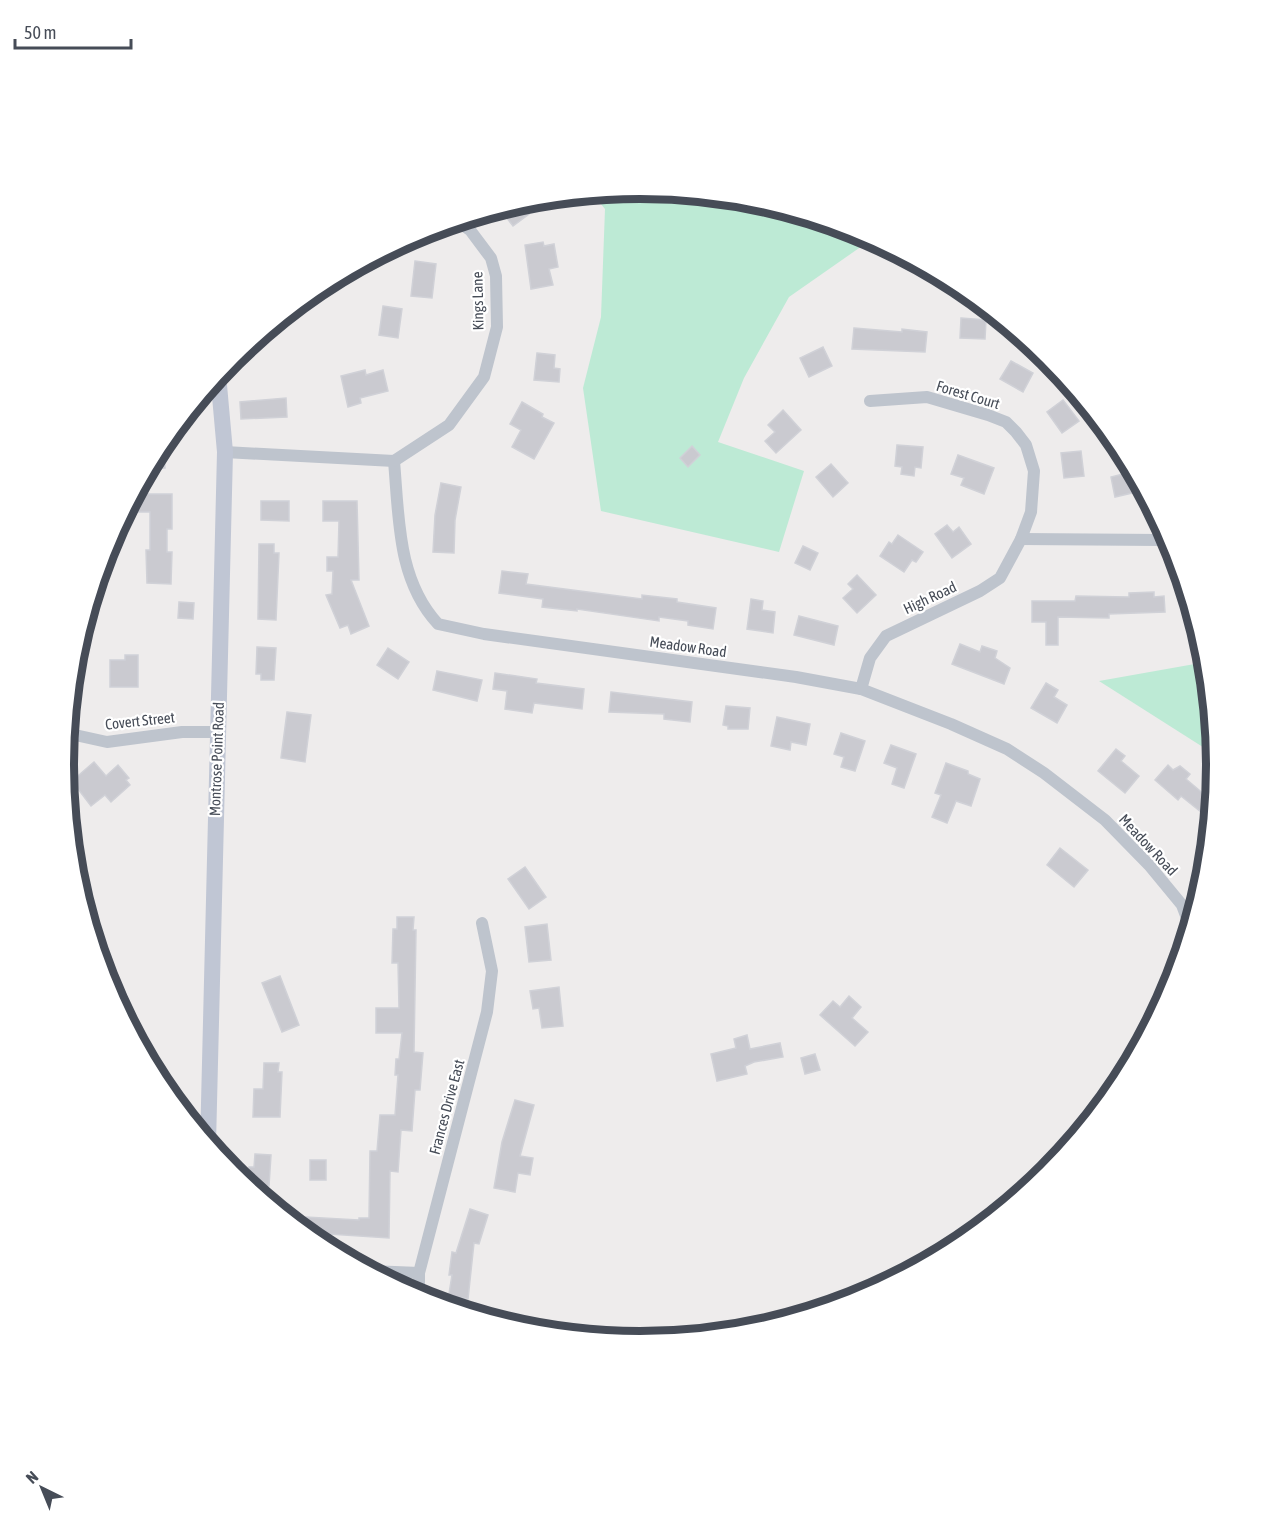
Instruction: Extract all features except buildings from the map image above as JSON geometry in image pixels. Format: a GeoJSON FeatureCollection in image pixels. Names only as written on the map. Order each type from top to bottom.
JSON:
{"type":"FeatureCollection","features":[{"type":"Feature","properties":{"kind":"street","name":"Kings Lane"},"geometry":{"type":"LineString","coordinates":[[394,461],[449,425],[484,377],[497,327],[496,276],[491,258],[465,227]]}},
{"type":"Feature","properties":{"kind":"street","name":"Montrose Point Road"},"geometry":{"type":"LineString","coordinates":[[208,1131],[225,452],[219,386]]}},
{"type":"Feature","properties":{"kind":"street","name":"Forest Court"},"geometry":{"type":"LineString","coordinates":[[870,401],[927,397],[1006,422],[1026,445],[1034,471],[1031,512],[1021,539]]}},
{"type":"Feature","properties":{"kind":"street"},"geometry":{"type":"LineString","coordinates":[[225,452],[394,461]]}},
{"type":"Feature","properties":{"kind":"street","name":"Meadow Road"},"geometry":{"type":"LineString","coordinates":[[394,461],[403,552],[416,594],[438,624],[484,634],[796,677],[861,689],[1007,749],[1044,773],[1105,820],[1149,865],[1182,905],[1185,913]]}},
{"type":"Feature","properties":{"kind":"street"},"geometry":{"type":"LineString","coordinates":[[1021,539],[1158,540]]}},
{"type":"Feature","properties":{"kind":"street","name":"High Road"},"geometry":{"type":"LineString","coordinates":[[861,689],[870,658],[886,636],[980,591],[1000,578],[1021,539]]}},
{"type":"Feature","properties":{"kind":"street","name":"Covert Street"},"geometry":{"type":"LineString","coordinates":[[75,736],[107,742],[182,732],[218,732]]}},
{"type":"Feature","properties":{"kind":"street","name":"Frances Drive East"},"geometry":{"type":"LineString","coordinates":[[419,1286],[419,1273],[487,1012],[492,970],[482,923]]}},
{"type":"Feature","properties":{"kind":"street"},"geometry":{"type":"LineString","coordinates":[[387,1272],[419,1273]]}},
{"type":"Feature","properties":{"kind":"green space"},"geometry":{"type":"Polygon","coordinates":[[[598,200],[677,200],[713,204],[786,218],[863,245],[789,297],[744,378],[718,442],[804,471],[779,552],[601,511],[583,388],[601,317],[605,209],[598,200]]]}},
{"type":"Feature","properties":{"kind":"green space"},"geometry":{"type":"Polygon","coordinates":[[[1196,664],[1205,748],[1099,681],[1196,664]]]}}]}
